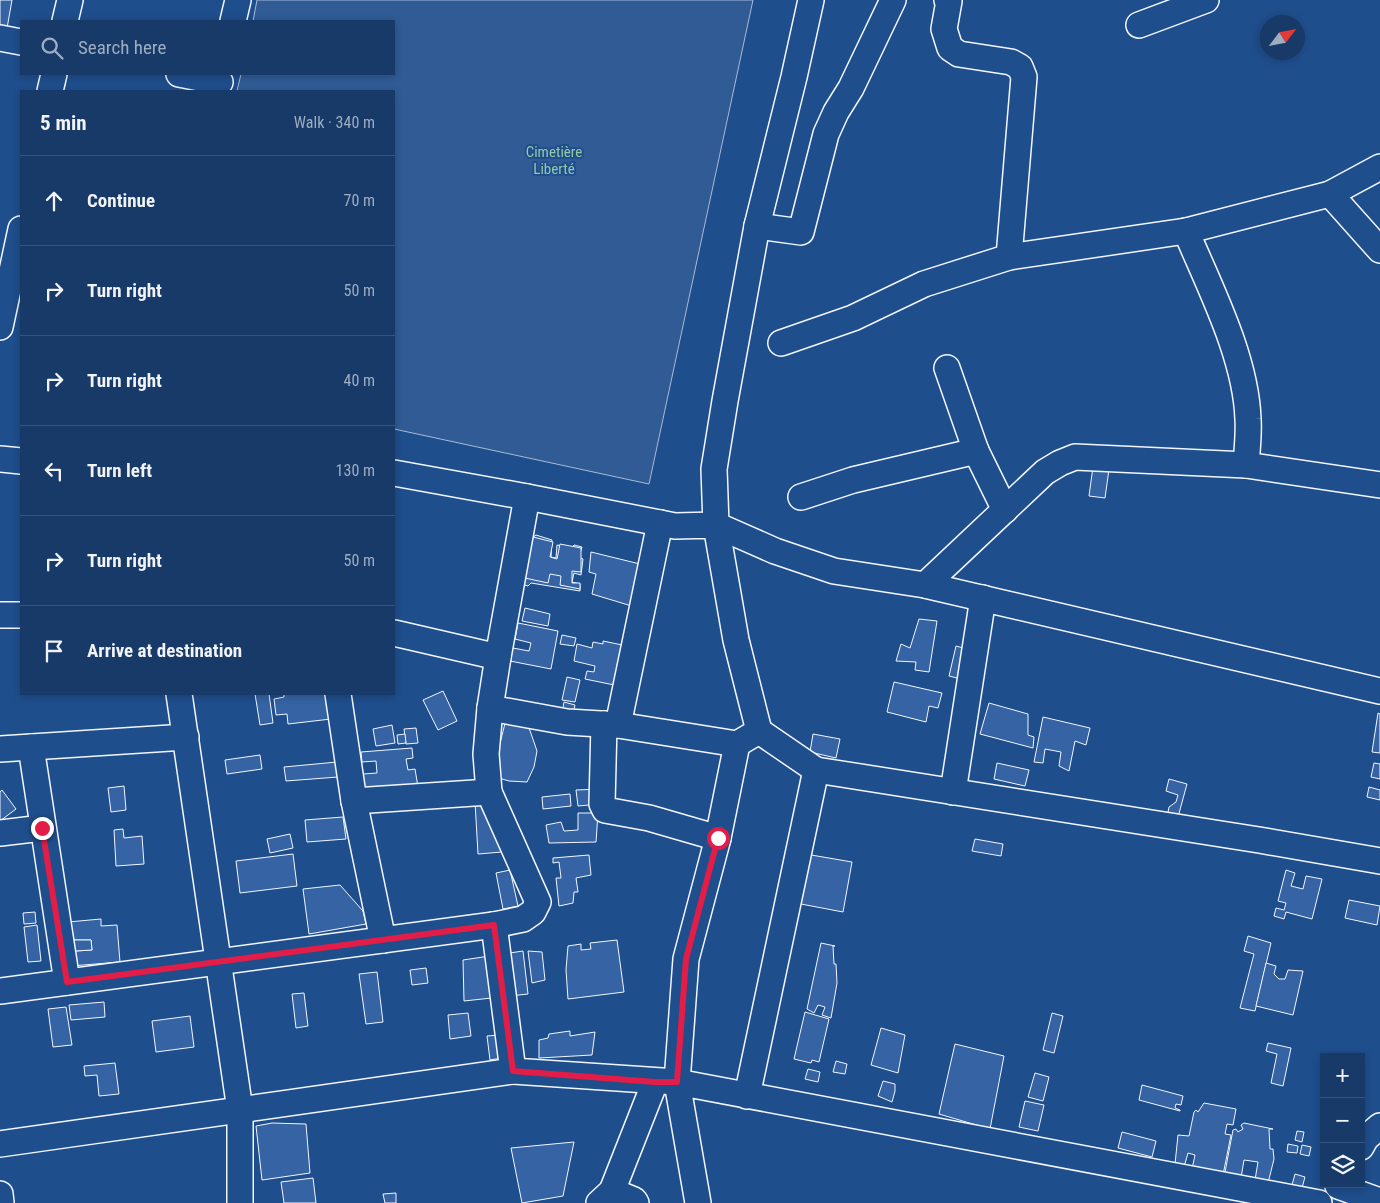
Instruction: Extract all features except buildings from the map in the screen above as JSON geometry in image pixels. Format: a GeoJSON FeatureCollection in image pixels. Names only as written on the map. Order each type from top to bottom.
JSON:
{"type":"FeatureCollection","features":[{"type":"Feature","properties":{"kind":"street"},"geometry":{"type":"LineString","coordinates":[[65,20],[70,0]]}},
{"type":"Feature","properties":{"kind":"street"},"geometry":{"type":"LineString","coordinates":[[233,20],[238,0]]}},
{"type":"Feature","properties":{"kind":"street"},"geometry":{"type":"LineString","coordinates":[[811,0],[758,226],[714,469],[716,525],[736,640],[759,731],[816,770],[1249,838],[1380,861]]}},
{"type":"Feature","properties":{"kind":"street"},"geometry":{"type":"LineString","coordinates":[[758,226],[801,232],[826,134],[836,112],[851,88],[893,0]]}},
{"type":"Feature","properties":{"kind":"street"},"geometry":{"type":"LineString","coordinates":[[949,0],[944,29],[950,48],[959,54],[1010,62],[1020,67],[1024,77],[1009,257]]}},
{"type":"Feature","properties":{"kind":"street"},"geometry":{"type":"LineString","coordinates":[[1139,24],[1206,0]]}},
{"type":"Feature","properties":{"kind":"street"},"geometry":{"type":"LineString","coordinates":[[0,38],[20,42]]}},
{"type":"Feature","properties":{"kind":"street"},"geometry":{"type":"LineString","coordinates":[[50,90],[54,75]]}},
{"type":"Feature","properties":{"kind":"street"},"geometry":{"type":"LineString","coordinates":[[184,75],[220,82]]}},
{"type":"Feature","properties":{"kind":"street"},"geometry":{"type":"LineString","coordinates":[[782,343],[853,318],[924,284],[1009,257],[1186,231],[1330,194],[1380,168]]}},
{"type":"Feature","properties":{"kind":"street"},"geometry":{"type":"LineString","coordinates":[[1330,194],[1380,250]]}},
{"type":"Feature","properties":{"kind":"street"},"geometry":{"type":"LineString","coordinates":[[1186,231],[1232,342],[1244,383],[1248,419],[1246,466]]}},
{"type":"Feature","properties":{"kind":"street"},"geometry":{"type":"LineString","coordinates":[[0,327],[5,279],[20,232]]}},
{"type":"Feature","properties":{"kind":"street"},"geometry":{"type":"LineString","coordinates":[[947,368],[976,450],[1005,510]]}},
{"type":"Feature","properties":{"kind":"street"},"geometry":{"type":"LineString","coordinates":[[800,497],[853,480],[976,450]]}},
{"type":"Feature","properties":{"kind":"street"},"geometry":{"type":"LineString","coordinates":[[925,585],[1045,472],[1075,457],[1246,466],[1380,485]]}},
{"type":"Feature","properties":{"kind":"street"},"geometry":{"type":"LineString","coordinates":[[0,459],[20,461]]}},
{"type":"Feature","properties":{"kind":"street"},"geometry":{"type":"LineString","coordinates":[[395,473],[676,526],[716,525],[775,551],[834,571],[925,585],[1380,690]]}},
{"type":"Feature","properties":{"kind":"street"},"geometry":{"type":"LineString","coordinates":[[0,991],[494,925],[523,919],[533,912],[538,902],[489,792],[486,754],[490,708],[498,656],[527,497]]}},
{"type":"Feature","properties":{"kind":"street"},"geometry":{"type":"LineString","coordinates":[[660,523],[611,724],[602,804],[605,810],[649,818],[718,838]]}},
{"type":"Feature","properties":{"kind":"street"},"geometry":{"type":"LineString","coordinates":[[953,792],[982,598]]}},
{"type":"Feature","properties":{"kind":"street"},"geometry":{"type":"LineString","coordinates":[[0,615],[20,615]]}},
{"type":"Feature","properties":{"kind":"street"},"geometry":{"type":"LineString","coordinates":[[395,633],[498,656]]}},
{"type":"Feature","properties":{"kind":"street"},"geometry":{"type":"LineString","coordinates":[[179,695],[240,1110],[240,1203]]}},
{"type":"Feature","properties":{"kind":"street"},"geometry":{"type":"LineString","coordinates":[[338,695],[354,801],[383,940]]}},
{"type":"Feature","properties":{"kind":"street"},"geometry":{"type":"LineString","coordinates":[[490,708],[567,722],[611,724],[737,744],[759,731]]}},
{"type":"Feature","properties":{"kind":"street"},"geometry":{"type":"LineString","coordinates":[[0,750],[186,737]]}},
{"type":"Feature","properties":{"kind":"street"},"geometry":{"type":"LineString","coordinates":[[636,1203],[634,1200],[606,1197],[666,1082],[686,959],[718,838],[737,744]]}},
{"type":"Feature","properties":{"kind":"street"},"geometry":{"type":"LineString","coordinates":[[31,747],[67,982]]}},
{"type":"Feature","properties":{"kind":"street"},"geometry":{"type":"LineString","coordinates":[[747,1096],[816,770]]}},
{"type":"Feature","properties":{"kind":"street"},"geometry":{"type":"LineString","coordinates":[[354,801],[489,792]]}},
{"type":"Feature","properties":{"kind":"street"},"geometry":{"type":"LineString","coordinates":[[0,833],[42,828]]}},
{"type":"Feature","properties":{"kind":"street"},"geometry":{"type":"LineString","coordinates":[[494,925],[513,1071]]}},
{"type":"Feature","properties":{"kind":"street"},"geometry":{"type":"LineString","coordinates":[[0,1144],[513,1071],[666,1082],[1319,1203]]}},
{"type":"Feature","properties":{"kind":"street"},"geometry":{"type":"LineString","coordinates":[[666,1082],[698,1203]]}},
{"type":"Feature","properties":{"kind":"street"},"geometry":{"type":"LineString","coordinates":[[1363,1143],[1366,1138],[1380,1126]]}},
{"type":"Feature","properties":{"kind":"street"},"geometry":{"type":"LineString","coordinates":[[1335,1191],[1380,1201]]}},
{"type":"Feature","properties":{"kind":"street"},"geometry":{"type":"LineString","coordinates":[[0,1194],[1,1203]]}},
{"type":"Feature","properties":{"kind":"shaded area","name":"Cimetière Liberté"},"geometry":{"type":"Polygon","coordinates":[[[257,0],[753,0],[649,484],[395,429],[395,90],[237,90],[241,75],[395,75],[395,20],[253,20],[257,0]]]}},
{"type":"Feature","properties":{"kind":"route"},"geometry":{"type":"LineString","coordinates":[[42,828],[67,982],[494,925],[513,1071],[655,1082],[677,1082],[686,959],[718,838]]}}]}
